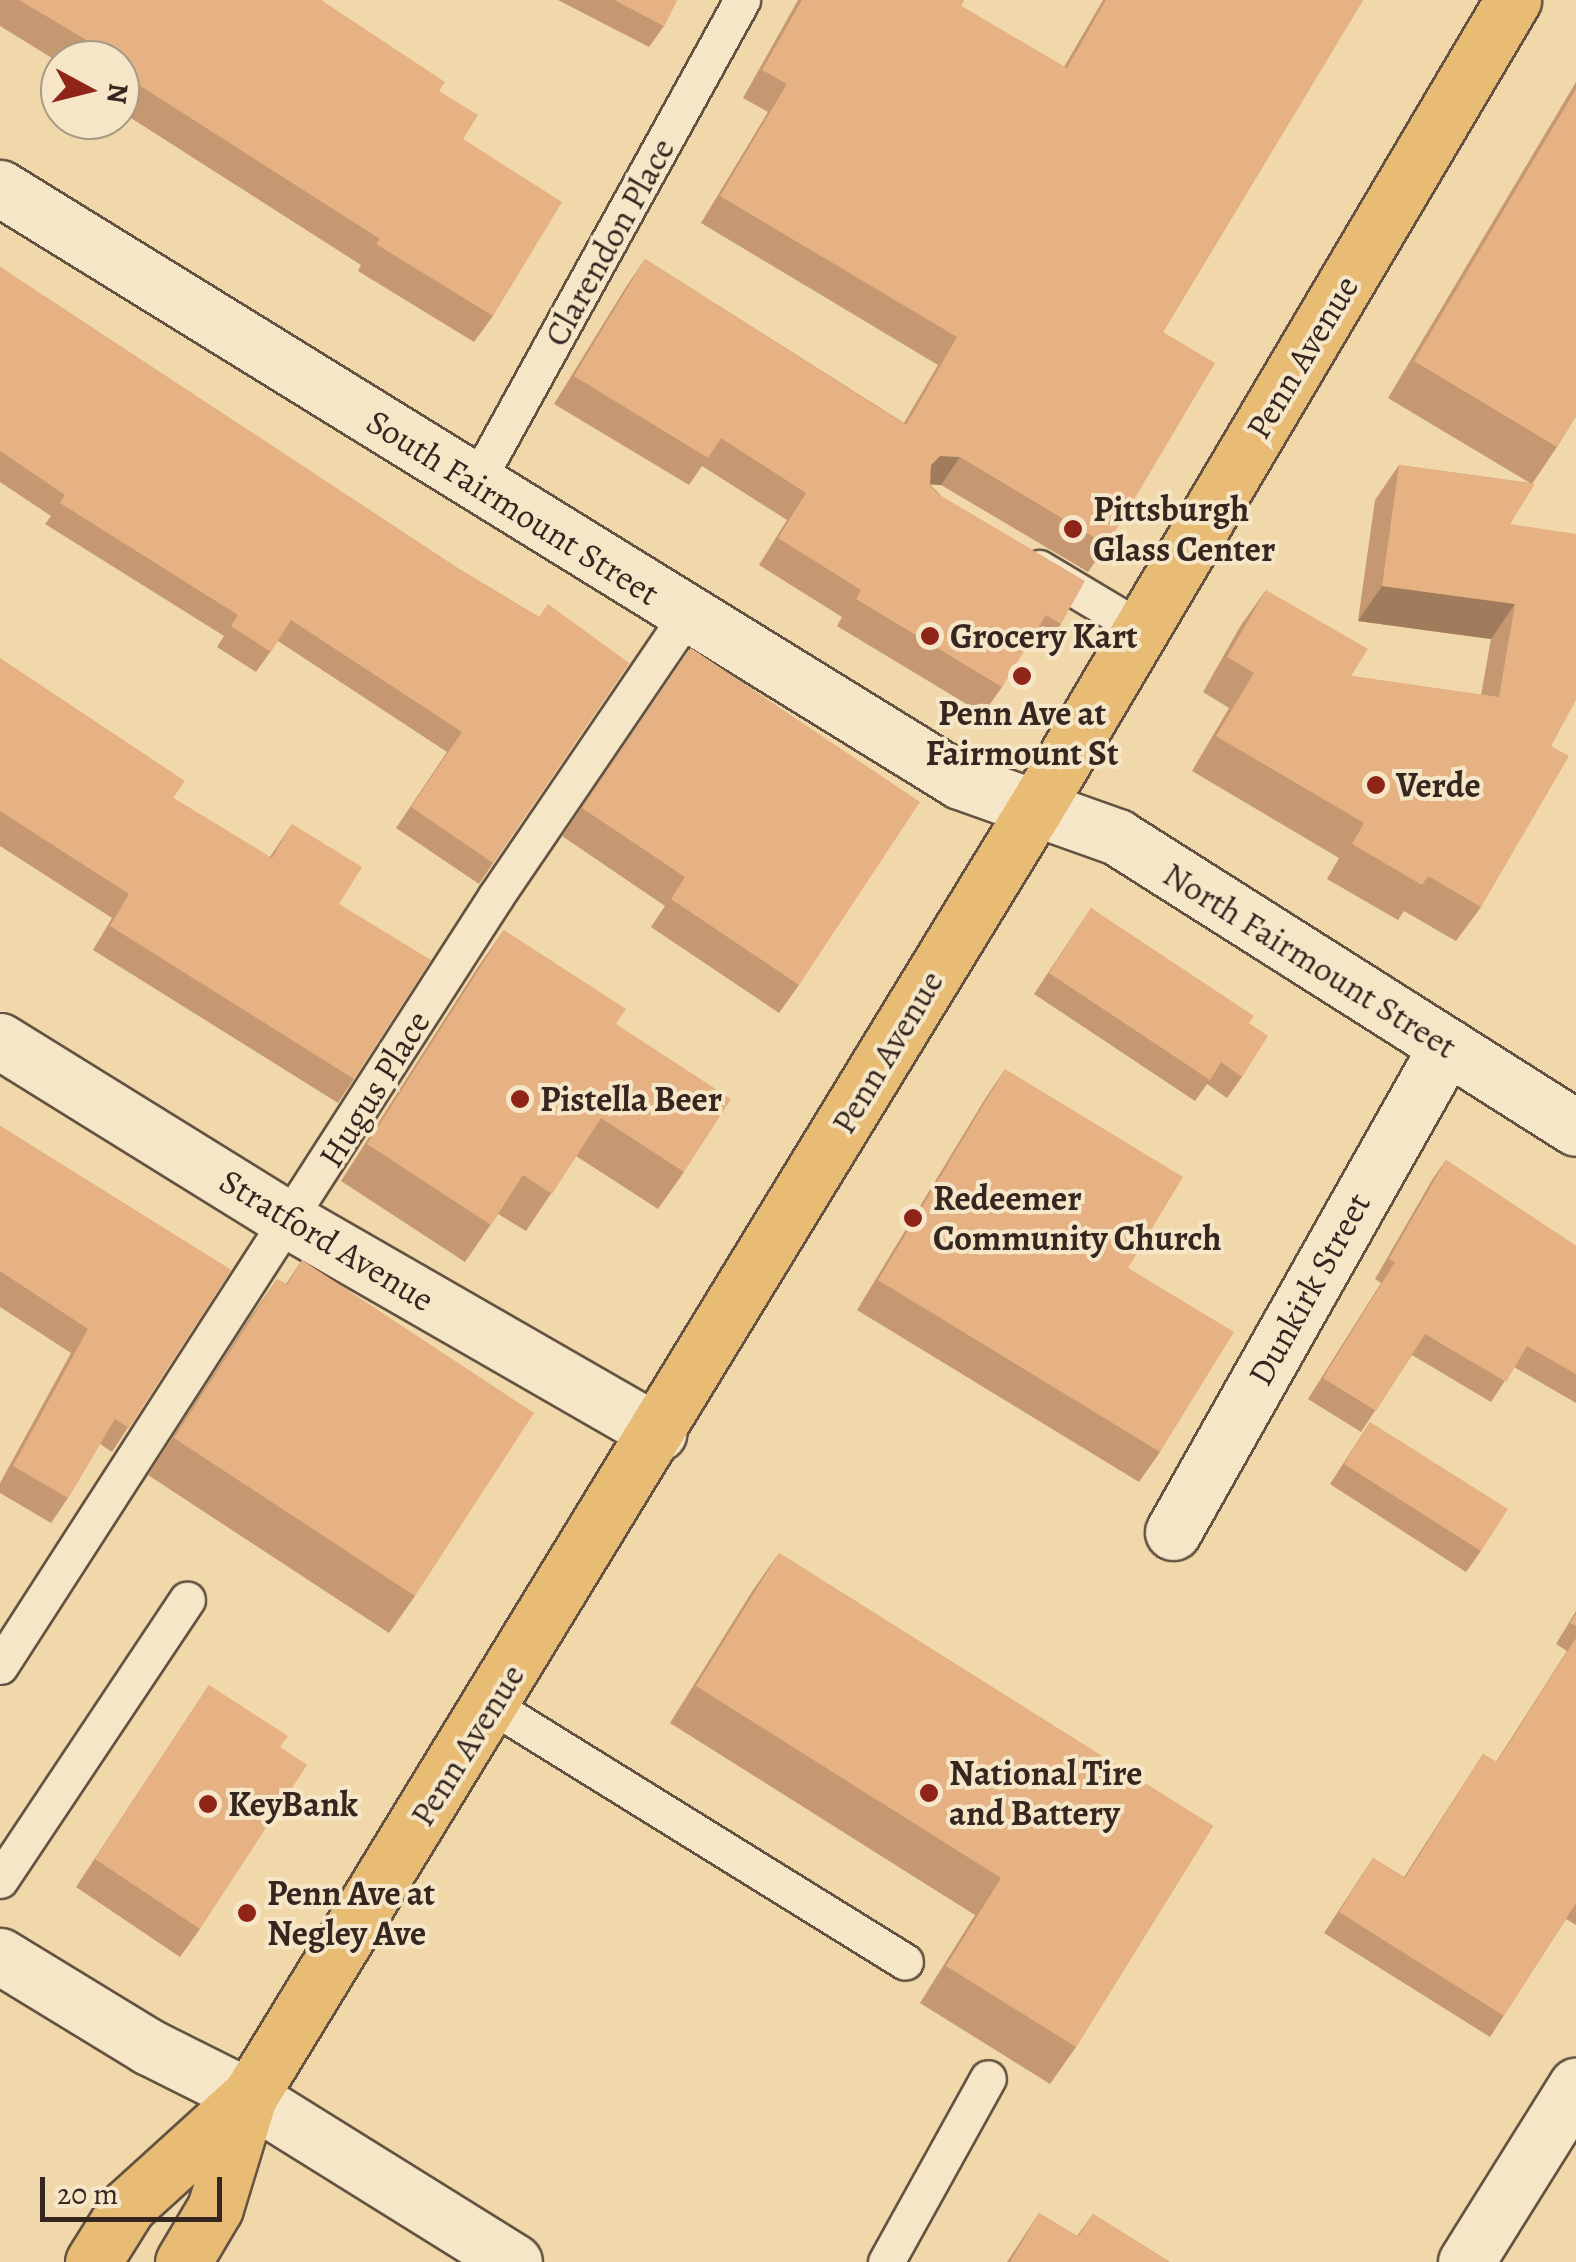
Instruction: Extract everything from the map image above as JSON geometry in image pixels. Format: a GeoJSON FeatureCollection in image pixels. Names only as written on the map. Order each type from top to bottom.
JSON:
{"type":"FeatureCollection","features":[{"type":"Feature","properties":{"kind":"main road","name":"Penn Avenue"},"geometry":{"type":"LineString","coordinates":[[183,2262],[214,2208],[248,2096],[658,1433],[1036,808],[1512,0]]}},
{"type":"Feature","properties":{"kind":"main road","name":"Penn Avenue"},"geometry":{"type":"LineString","coordinates":[[93,2262],[128,2206],[248,2096]]}},
{"type":"Feature","properties":{"kind":"street","name":"South Fairmount Street"},"geometry":{"type":"LineString","coordinates":[[0,188],[960,782],[1036,808]]}},
{"type":"Feature","properties":{"kind":"street","name":"North Fairmount Street"},"geometry":{"type":"LineString","coordinates":[[1036,808],[1116,837],[1576,1128]]}},
{"type":"Feature","properties":{"kind":"street","name":"Stratford Avenue"},"geometry":{"type":"LineString","coordinates":[[0,1041],[290,1220],[658,1433]]}},
{"type":"Feature","properties":{"kind":"street","name":"Dunkirk Street"},"geometry":{"type":"LineString","coordinates":[[1173,1532],[1446,1046]]}},
{"type":"Feature","properties":{"kind":"street"},"geometry":{"type":"LineString","coordinates":[[0,1956],[149,2047],[248,2096],[514,2262]]}},
{"type":"Feature","properties":{"kind":"street"},"geometry":{"type":"LineString","coordinates":[[1466,2262],[1576,2086]]}},
{"type":"Feature","properties":{"kind":"lane","name":"Clarendon Place"},"geometry":{"type":"LineString","coordinates":[[475,484],[742,0]]}},
{"type":"Feature","properties":{"kind":"lane"},"geometry":{"type":"LineString","coordinates":[[1009,550],[1141,629]]}},
{"type":"Feature","properties":{"kind":"lane","name":"Hugus Place"},"geometry":{"type":"LineString","coordinates":[[0,1666],[496,896],[687,615]]}},
{"type":"Feature","properties":{"kind":"lane"},"geometry":{"type":"LineString","coordinates":[[0,1880],[187,1600]]}},
{"type":"Feature","properties":{"kind":"lane"},"geometry":{"type":"LineString","coordinates":[[491,1705],[905,1962]]}},
{"type":"Feature","properties":{"kind":"lane"},"geometry":{"type":"LineString","coordinates":[[886,2262],[988,2078]]}},
{"type":"Feature","properties":{"kind":"building"},"geometry":{"type":"Polygon","coordinates":[[[19,0],[321,0],[445,82],[439,91],[478,115],[463,139],[562,202],[493,316],[376,244],[380,239],[140,86],[140,40],[86,40],[19,0]]]}},
{"type":"Feature","properties":{"kind":"building"},"geometry":{"type":"Polygon","coordinates":[[[614,0],[677,0],[664,26],[614,0]]]}},
{"type":"Feature","properties":{"kind":"building"},"geometry":{"type":"Polygon","coordinates":[[[802,0],[964,0],[961,6],[1067,68],[1106,0],[1363,0],[1163,332],[1215,363],[1107,545],[960,457],[940,456],[931,465],[930,485],[938,494],[1085,581],[1061,624],[1046,615],[1002,687],[856,599],[861,590],[778,538],[806,493],[721,438],[708,458],[574,376],[645,259],[906,425],[957,337],[720,196],[787,84],[762,70],[802,0]]]}},
{"type":"Feature","properties":{"kind":"building"},"geometry":{"type":"Polygon","coordinates":[[[1576,89],[1576,416],[1557,447],[1414,361],[1576,89]]]}},
{"type":"Feature","properties":{"kind":"building"},"geometry":{"type":"Polygon","coordinates":[[[0,267],[459,569],[539,617],[548,604],[629,663],[493,863],[411,807],[462,732],[291,620],[271,652],[231,626],[238,615],[60,503],[65,495],[0,451],[0,267]]]}},
{"type":"Feature","properties":{"kind":"building"},"geometry":{"type":"Polygon","coordinates":[[[1399,465],[1535,484],[1510,524],[1576,534],[1576,700],[1551,746],[1569,756],[1481,907],[1428,876],[1422,885],[1352,844],[1364,823],[1216,736],[1254,673],[1227,657],[1266,590],[1368,649],[1351,676],[1499,697],[1515,604],[1382,586],[1399,465]]]}},
{"type":"Feature","properties":{"kind":"building"},"geometry":{"type":"Polygon","coordinates":[[[691,648],[920,802],[799,985],[671,899],[685,877],[582,808],[691,648]]]}},
{"type":"Feature","properties":{"kind":"building"},"geometry":{"type":"Polygon","coordinates":[[[0,658],[185,781],[173,798],[272,858],[292,824],[362,867],[339,904],[431,960],[354,1079],[110,926],[129,894],[0,811],[0,658]]]}},
{"type":"Feature","properties":{"kind":"building"},"geometry":{"type":"Polygon","coordinates":[[[1091,908],[1254,1016],[1249,1023],[1268,1036],[1242,1077],[1221,1062],[1210,1080],[1049,973],[1091,908]]]}},
{"type":"Feature","properties":{"kind":"building","name":"Pistella Beer"},"geometry":{"type":"Polygon","coordinates":[[[504,930],[626,1009],[616,1024],[731,1099],[684,1172],[601,1118],[552,1194],[523,1175],[491,1225],[367,1144],[504,930]]]}},
{"type":"Feature","properties":{"kind":"building"},"geometry":{"type":"Polygon","coordinates":[[[1005,1069],[1183,1177],[1128,1268],[1234,1332],[1160,1452],[878,1280],[1005,1069]]]}},
{"type":"Feature","properties":{"kind":"building"},"geometry":{"type":"Polygon","coordinates":[[[0,1126],[231,1270],[129,1428],[115,1419],[68,1498],[13,1466],[88,1329],[0,1271],[0,1126]]]}},
{"type":"Feature","properties":{"kind":"building"},"geometry":{"type":"Polygon","coordinates":[[[1446,1160],[1576,1246],[1576,1374],[1527,1346],[1506,1382],[1425,1334],[1376,1411],[1323,1378],[1395,1262],[1389,1259],[1446,1160]]]}},
{"type":"Feature","properties":{"kind":"building"},"geometry":{"type":"Polygon","coordinates":[[[302,1260],[534,1413],[415,1596],[174,1438],[277,1279],[287,1285],[302,1260]]]}},
{"type":"Feature","properties":{"kind":"building"},"geometry":{"type":"Polygon","coordinates":[[[1370,1422],[1508,1509],[1481,1551],[1344,1464],[1370,1422]]]}},
{"type":"Feature","properties":{"kind":"building","name":"National Tire and Battery"},"geometry":{"type":"Polygon","coordinates":[[[779,1553],[1213,1826],[1076,2047],[946,1966],[1001,1878],[696,1686],[779,1553]]]}},
{"type":"Feature","properties":{"kind":"building"},"geometry":{"type":"Polygon","coordinates":[[[1576,1638],[1576,1903],[1504,2016],[1339,1912],[1373,1858],[1405,1878],[1483,1754],[1497,1762],[1576,1638]]]}},
{"type":"Feature","properties":{"kind":"building"},"geometry":{"type":"Polygon","coordinates":[[[209,1685],[288,1736],[280,1747],[307,1765],[200,1929],[95,1859],[209,1685]]]}},
{"type":"Feature","properties":{"kind":"building"},"geometry":{"type":"Polygon","coordinates":[[[1039,2213],[1078,2237],[1093,2214],[1170,2262],[1010,2262],[1039,2213]]]}},
{"type":"Feature","properties":{"kind":"place","name":"Pittsburgh Glass Center"},"geometry":{"type":"Point","coordinates":[1073,529]}},
{"type":"Feature","properties":{"kind":"place","name":"Grocery Kart"},"geometry":{"type":"Point","coordinates":[930,636]}},
{"type":"Feature","properties":{"kind":"place","name":"Penn Ave at Fairmount St"},"geometry":{"type":"Point","coordinates":[1022,676]}},
{"type":"Feature","properties":{"kind":"place","name":"Verde"},"geometry":{"type":"Point","coordinates":[1376,785]}},
{"type":"Feature","properties":{"kind":"place","name":"Pistella Beer"},"geometry":{"type":"Point","coordinates":[520,1099]}},
{"type":"Feature","properties":{"kind":"place","name":"Redeemer Community Church"},"geometry":{"type":"Point","coordinates":[913,1218]}},
{"type":"Feature","properties":{"kind":"place","name":"National Tire and Battery"},"geometry":{"type":"Point","coordinates":[929,1793]}},
{"type":"Feature","properties":{"kind":"place","name":"KeyBank"},"geometry":{"type":"Point","coordinates":[208,1804]}},
{"type":"Feature","properties":{"kind":"place","name":"Penn Ave at Negley Ave"},"geometry":{"type":"Point","coordinates":[247,1913]}}]}
